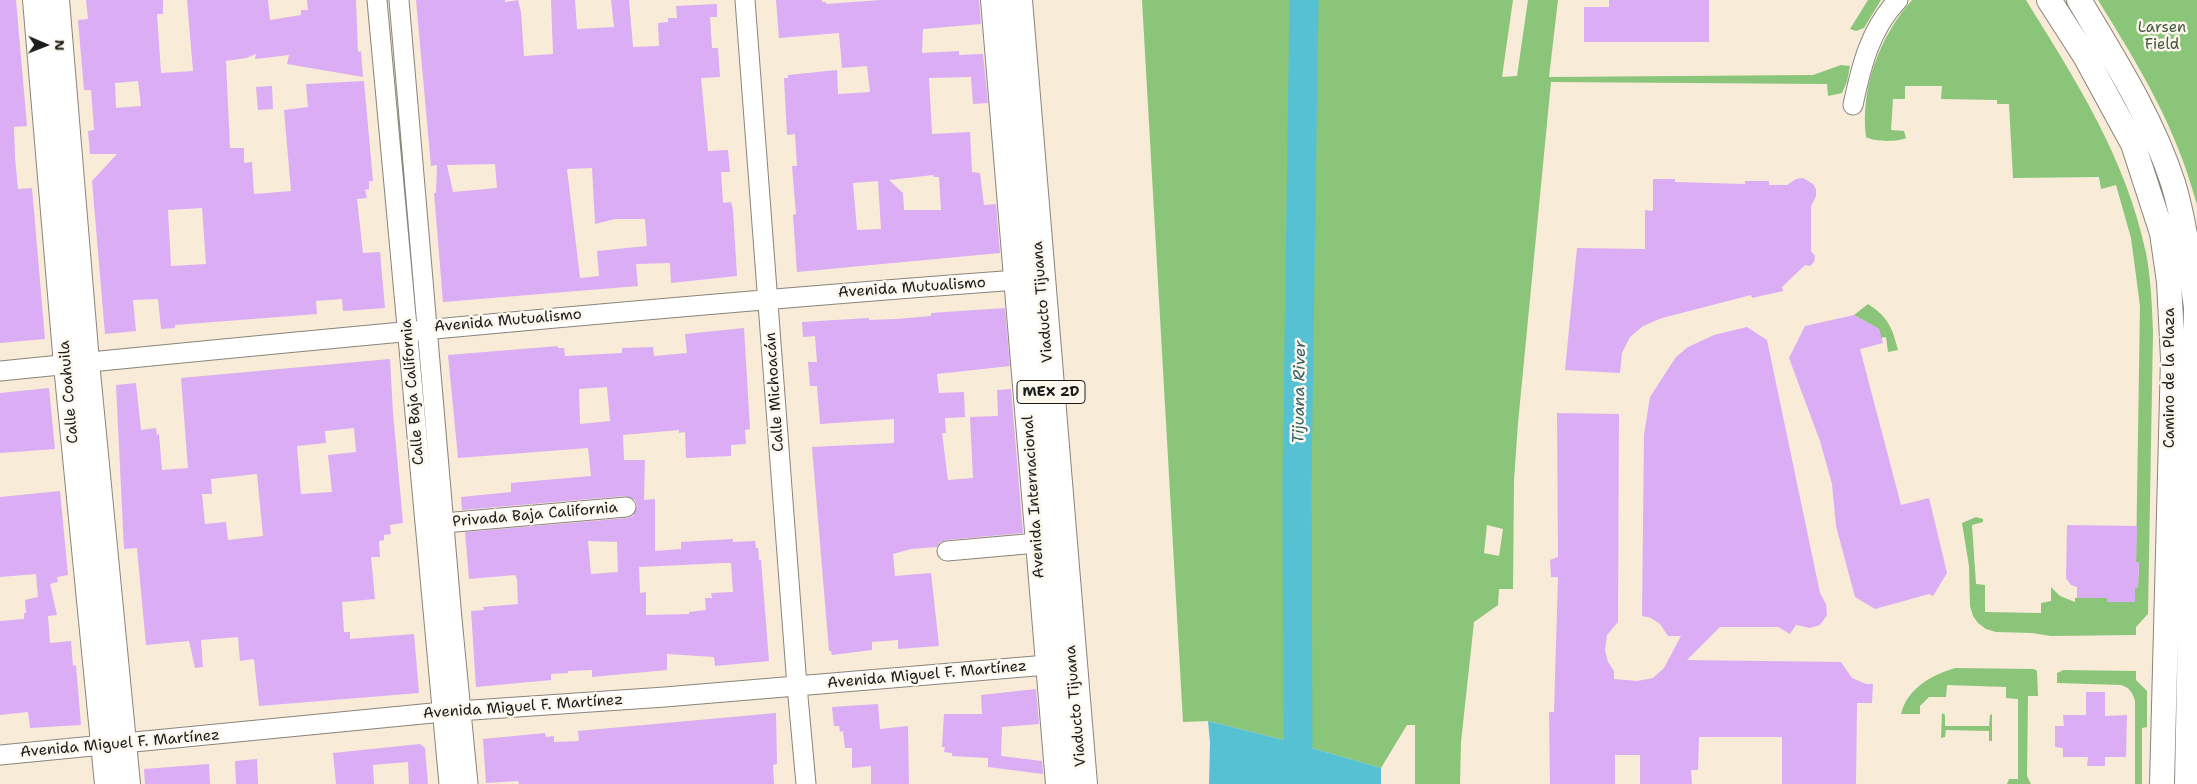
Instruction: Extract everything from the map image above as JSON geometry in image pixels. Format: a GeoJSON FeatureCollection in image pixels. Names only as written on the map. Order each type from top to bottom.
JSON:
{"type":"FeatureCollection","features":[{"type":"Feature","properties":{"kind":"highway","name":"Avenida Internacional"},"geometry":{"type":"LineString","coordinates":[[1004,0],[1068,784]]}},
{"type":"Feature","properties":{"kind":"highway","name":"Viaducto Tijuana"},"geometry":{"type":"LineString","coordinates":[[1010,0],[1074,784]]}},
{"type":"Feature","properties":{"kind":"highway","name":"Viaducto Tijuana"},"geometry":{"type":"LineString","coordinates":[[1018,0],[1083,784]]}},
{"type":"Feature","properties":{"kind":"highway","name":"Avenida Internacional"},"geometry":{"type":"LineString","coordinates":[[1025,0],[1089,784]]}},
{"type":"Feature","properties":{"kind":"main road","name":"Calle Coahuila"},"geometry":{"type":"LineString","coordinates":[[35,0],[77,364],[114,745],[128,784]]}},
{"type":"Feature","properties":{"kind":"main road","name":"Calle Coahuila"},"geometry":{"type":"LineString","coordinates":[[57,0],[77,364]]}},
{"type":"Feature","properties":{"kind":"main road","name":"Avenida Internacional"},"geometry":{"type":"LineString","coordinates":[[993,0],[1058,784]]}},
{"type":"Feature","properties":{"kind":"main road","name":"Camino de la Plaza"},"geometry":{"type":"LineString","coordinates":[[2049,0],[2085,56],[2128,135],[2142,169],[2162,233],[2169,282],[2173,358],[2162,784]]}},
{"type":"Feature","properties":{"kind":"main road","name":"Camino de la Plaza"},"geometry":{"type":"LineString","coordinates":[[2079,0],[2154,133],[2173,184],[2188,246],[2196,307],[2193,657],[2187,784]]}},
{"type":"Feature","properties":{"kind":"main road","name":"Calle Coahuila"},"geometry":{"type":"LineString","coordinates":[[107,784],[114,745]]}},
{"type":"Feature","properties":{"kind":"street","name":"Calle Baja California"},"geometry":{"type":"LineString","coordinates":[[377,0],[407,330],[452,712],[468,784]]}},
{"type":"Feature","properties":{"kind":"street","name":"Calle Baja California"},"geometry":{"type":"LineString","coordinates":[[399,0],[444,523],[452,712],[449,784]]}},
{"type":"Feature","properties":{"kind":"street","name":"Calle Michoacán"},"geometry":{"type":"LineString","coordinates":[[745,0],[806,784]]}},
{"type":"Feature","properties":{"kind":"street"},"geometry":{"type":"LineString","coordinates":[[1853,105],[1868,48],[1886,16],[1898,0]]}},
{"type":"Feature","properties":{"kind":"street","name":"Avenida Mutualismo"},"geometry":{"type":"LineString","coordinates":[[0,371],[427,328],[1017,280]]}},
{"type":"Feature","properties":{"kind":"street","name":"Privada Baja California"},"geometry":{"type":"LineString","coordinates":[[444,523],[626,507]]}},
{"type":"Feature","properties":{"kind":"street"},"geometry":{"type":"LineString","coordinates":[[947,551],[1037,544]]}},
{"type":"Feature","properties":{"kind":"street"},"geometry":{"type":"LineString","coordinates":[[2166,656],[2193,657]]}},
{"type":"Feature","properties":{"kind":"street","name":"Avenida Miguel F. Martínez"},"geometry":{"type":"LineString","coordinates":[[0,755],[452,712],[1047,665]]}},
{"type":"Feature","properties":{"kind":"green space"},"geometry":{"type":"Polygon","coordinates":[[[1142,0],[1513,0],[1502,77],[1517,76],[1528,0],[1558,0],[1549,77],[1813,75],[1841,65],[1850,66],[1847,82],[1842,93],[1828,96],[1827,84],[1551,82],[1518,423],[1514,480],[1513,589],[1499,589],[1498,605],[1474,622],[1461,742],[1460,784],[1415,784],[1415,725],[1407,725],[1381,768],[1284,740],[1208,721],[1183,722],[1142,0]],[[1487,525],[1484,553],[1499,556],[1503,529],[1487,525]]]}},
{"type":"Feature","properties":{"kind":"green space"},"geometry":{"type":"Polygon","coordinates":[[[1868,0],[1881,0],[1864,28],[1856,31],[1850,29],[1868,0]]]}},
{"type":"Feature","properties":{"kind":"green space"},"geometry":{"type":"Polygon","coordinates":[[[1912,0],[2026,0],[2081,91],[2126,185],[2146,253],[2153,332],[2148,614],[2136,627],[2136,635],[2051,636],[2032,633],[1996,632],[1986,629],[1973,616],[1970,606],[1969,566],[1962,523],[1976,517],[1983,519],[1983,522],[1972,525],[1976,584],[1985,585],[1985,612],[2041,613],[2041,603],[2051,601],[2051,587],[2060,596],[2075,602],[2075,598],[2138,587],[2139,562],[2136,562],[2140,306],[2131,238],[2116,185],[2101,189],[2099,177],[2013,178],[2009,104],[1997,104],[1997,100],[1941,99],[1942,86],[1905,86],[1905,99],[1893,99],[1891,130],[1904,131],[1906,138],[1886,141],[1866,137],[1866,100],[1875,64],[1890,30],[1912,0]]]}},
{"type":"Feature","properties":{"kind":"green space","name":"Larsen Field"},"geometry":{"type":"Polygon","coordinates":[[[2098,0],[2197,0],[2197,205],[2179,149],[2168,123],[2142,74],[2098,0]]]}},
{"type":"Feature","properties":{"kind":"green space"},"geometry":{"type":"Polygon","coordinates":[[[1868,304],[1885,318],[1894,335],[1898,350],[1888,352],[1886,337],[1881,338],[1879,329],[1854,315],[1868,304]]]}},
{"type":"Feature","properties":{"kind":"green space"},"geometry":{"type":"Polygon","coordinates":[[[1955,668],[2034,669],[2037,671],[2038,696],[2028,696],[2027,776],[2031,784],[2007,784],[2009,779],[2018,779],[2018,699],[2006,698],[2006,687],[1947,685],[1946,697],[1929,697],[1920,706],[1920,714],[1901,714],[1909,697],[1921,684],[1955,668]]]}},
{"type":"Feature","properties":{"kind":"green space"},"geometry":{"type":"Polygon","coordinates":[[[2063,670],[2136,671],[2136,680],[2147,691],[2147,727],[2142,728],[2142,784],[2135,784],[2135,701],[2132,693],[2121,685],[2057,683],[2057,673],[2063,670]]]}},
{"type":"Feature","properties":{"kind":"green space"},"geometry":{"type":"Polygon","coordinates":[[[1942,713],[1945,715],[1945,726],[1989,726],[1990,715],[1992,714],[1992,741],[1989,741],[1989,731],[1946,730],[1945,737],[1941,738],[1942,713]]]}},
{"type":"Feature","properties":{"kind":"water"},"geometry":{"type":"Polygon","coordinates":[[[1208,721],[1284,740],[1381,768],[1381,784],[1209,784],[1210,743],[1208,721]]]}},
{"type":"Feature","properties":{"kind":"building"},"geometry":{"type":"Polygon","coordinates":[[[0,0],[16,0],[27,126],[14,127],[15,158],[18,189],[32,188],[45,339],[0,343],[0,0]]]}},
{"type":"Feature","properties":{"kind":"building"},"geometry":{"type":"Polygon","coordinates":[[[86,0],[163,0],[163,14],[157,14],[161,73],[193,71],[187,0],[268,0],[270,20],[301,15],[301,10],[308,10],[307,0],[356,0],[358,52],[361,51],[363,77],[287,64],[289,55],[255,59],[256,54],[246,58],[226,61],[230,148],[244,148],[244,163],[252,162],[254,194],[291,191],[284,110],[308,107],[306,84],[364,81],[373,181],[369,181],[369,189],[365,190],[367,198],[357,199],[363,253],[380,252],[385,308],[343,311],[342,299],[316,301],[317,314],[175,325],[175,328],[161,329],[158,299],[133,300],[136,331],[105,334],[92,181],[117,154],[90,154],[88,131],[94,130],[91,90],[84,90],[78,20],[88,19],[86,0]],[[138,81],[115,83],[116,108],[141,106],[138,81]],[[202,208],[168,210],[171,266],[206,264],[202,208]]]}},
{"type":"Feature","properties":{"kind":"building"},"geometry":{"type":"Polygon","coordinates":[[[416,0],[505,0],[505,2],[518,0],[521,12],[524,56],[553,54],[551,0],[575,0],[577,29],[614,27],[611,0],[629,0],[633,47],[659,46],[658,23],[668,22],[668,18],[677,18],[676,6],[717,4],[717,17],[710,17],[712,48],[718,48],[720,77],[701,78],[708,151],[728,150],[730,172],[721,172],[723,203],[731,202],[733,210],[737,276],[671,283],[670,263],[636,264],[638,286],[443,302],[434,193],[436,193],[437,165],[431,166],[416,0]],[[495,164],[447,165],[453,192],[497,188],[495,164]],[[592,168],[567,169],[580,278],[599,276],[597,251],[647,246],[645,219],[615,219],[595,224],[592,168]]]}},
{"type":"Feature","properties":{"kind":"building"},"geometry":{"type":"Polygon","coordinates":[[[776,0],[822,0],[826,4],[880,0],[979,0],[981,24],[923,29],[922,53],[959,51],[959,55],[983,54],[988,103],[973,104],[971,77],[929,78],[932,134],[970,132],[972,172],[980,173],[984,205],[996,204],[1000,253],[797,272],[793,215],[796,214],[792,166],[797,166],[795,134],[787,135],[784,78],[788,78],[788,75],[837,70],[838,94],[870,92],[867,66],[842,68],[839,33],[779,38],[776,0]],[[933,175],[889,180],[903,193],[904,210],[941,210],[939,177],[934,177],[933,175]],[[878,181],[853,183],[857,230],[881,229],[878,181]]]}},
{"type":"Feature","properties":{"kind":"building"},"geometry":{"type":"Polygon","coordinates":[[[1609,0],[1709,0],[1709,42],[1584,42],[1584,7],[1609,7],[1609,0]]]}},
{"type":"Feature","properties":{"kind":"building"},"geometry":{"type":"Polygon","coordinates":[[[272,86],[273,109],[258,110],[256,87],[272,86]]]}},
{"type":"Feature","properties":{"kind":"building"},"geometry":{"type":"Polygon","coordinates":[[[1803,178],[1813,184],[1816,189],[1816,196],[1811,206],[1811,251],[1815,256],[1814,262],[1810,266],[1805,265],[1782,287],[1783,291],[1752,298],[1751,295],[1662,318],[1643,326],[1630,337],[1622,353],[1620,373],[1565,370],[1577,248],[1645,249],[1645,210],[1653,211],[1653,179],[1675,179],[1675,182],[1745,184],[1745,181],[1769,181],[1769,185],[1787,185],[1796,179],[1803,178]]]}},
{"type":"Feature","properties":{"kind":"building"},"geometry":{"type":"Polygon","coordinates":[[[1005,308],[1010,366],[937,374],[939,393],[964,392],[965,417],[945,418],[946,433],[942,433],[948,480],[973,478],[970,417],[998,416],[997,390],[1011,389],[1023,533],[946,540],[940,542],[937,547],[911,549],[893,554],[895,576],[931,573],[939,646],[898,649],[898,640],[872,642],[872,650],[832,655],[831,651],[829,651],[812,447],[894,443],[894,419],[820,424],[817,386],[810,386],[808,362],[817,362],[815,336],[803,337],[802,322],[869,318],[869,320],[896,319],[931,316],[931,313],[1005,308]]]}},
{"type":"Feature","properties":{"kind":"building"},"geometry":{"type":"Polygon","coordinates":[[[1854,315],[1879,329],[1883,343],[1860,349],[1901,505],[1929,498],[1947,573],[1933,596],[1929,594],[1875,609],[1855,597],[1836,526],[1832,484],[1820,441],[1789,358],[1805,326],[1854,315]]]}},
{"type":"Feature","properties":{"kind":"building"},"geometry":{"type":"Polygon","coordinates":[[[1747,327],[1767,340],[1820,593],[1826,604],[1827,615],[1820,625],[1810,628],[1796,625],[1790,634],[1778,627],[1720,627],[1687,660],[1841,662],[1852,678],[1866,684],[1873,684],[1872,703],[1857,703],[1856,784],[1782,784],[1782,737],[1699,737],[1698,770],[1691,770],[1692,784],[1640,784],[1640,755],[1615,755],[1615,784],[1550,784],[1549,712],[1554,712],[1558,577],[1551,577],[1550,560],[1558,557],[1557,413],[1619,414],[1618,622],[1607,635],[1605,650],[1608,662],[1614,671],[1614,679],[1637,681],[1653,678],[1664,668],[1681,636],[1668,636],[1660,624],[1651,618],[1642,616],[1644,435],[1650,397],[1676,357],[1688,347],[1714,335],[1747,327]]]}},
{"type":"Feature","properties":{"kind":"building"},"geometry":{"type":"Polygon","coordinates":[[[744,328],[750,429],[745,430],[746,444],[731,445],[731,456],[686,458],[685,432],[679,433],[679,430],[623,435],[624,460],[645,460],[644,500],[655,499],[655,551],[681,549],[681,542],[733,539],[733,542],[755,541],[759,560],[761,560],[769,661],[715,666],[714,657],[667,654],[667,670],[592,677],[592,670],[568,671],[568,673],[551,674],[551,680],[476,687],[471,611],[484,610],[483,607],[518,604],[517,579],[515,575],[469,579],[465,532],[627,518],[633,516],[637,506],[635,500],[625,496],[462,510],[461,497],[511,492],[511,483],[591,476],[588,448],[458,458],[448,355],[558,346],[558,348],[564,348],[565,356],[622,353],[622,348],[653,347],[654,356],[687,353],[685,334],[744,328]],[[607,387],[579,389],[580,424],[610,421],[607,387]],[[588,541],[591,574],[618,572],[617,542],[588,541]],[[731,563],[639,567],[640,593],[646,592],[646,615],[689,614],[689,612],[706,610],[705,598],[712,598],[711,593],[733,592],[731,563]]]}},
{"type":"Feature","properties":{"kind":"building"},"geometry":{"type":"Polygon","coordinates":[[[390,359],[403,523],[390,525],[391,534],[384,535],[384,540],[379,541],[380,557],[371,557],[375,599],[342,602],[344,632],[350,632],[350,639],[414,634],[419,693],[259,706],[254,659],[240,661],[238,637],[201,640],[203,667],[195,668],[189,641],[146,645],[137,548],[124,549],[116,385],[136,383],[141,430],[156,428],[157,435],[159,434],[162,470],[188,468],[181,378],[390,359]],[[354,428],[325,431],[326,443],[297,446],[301,494],[332,492],[328,455],[356,452],[354,428]],[[257,474],[211,479],[212,494],[202,494],[205,524],[226,522],[228,540],[263,536],[257,474]]]}},
{"type":"Feature","properties":{"kind":"building"},"geometry":{"type":"Polygon","coordinates":[[[49,388],[55,449],[0,453],[0,393],[49,388]]]}},
{"type":"Feature","properties":{"kind":"building"},"geometry":{"type":"Polygon","coordinates":[[[60,491],[68,575],[57,577],[58,582],[50,584],[57,615],[48,616],[50,643],[71,641],[73,666],[76,665],[81,725],[30,728],[28,712],[0,715],[0,621],[24,619],[24,613],[26,613],[25,600],[38,597],[36,574],[0,577],[0,497],[60,491]]]}},
{"type":"Feature","properties":{"kind":"building"},"geometry":{"type":"Polygon","coordinates":[[[2067,525],[2137,526],[2136,562],[2139,562],[2138,588],[2135,587],[2135,602],[2107,602],[2107,598],[2077,598],[2077,587],[2071,585],[2066,578],[2067,525]]]}},
{"type":"Feature","properties":{"kind":"building"},"geometry":{"type":"Polygon","coordinates":[[[1036,689],[1039,724],[1002,727],[1001,756],[1042,761],[1043,774],[988,767],[988,758],[952,756],[952,753],[944,752],[945,747],[942,747],[944,714],[982,714],[981,695],[1036,689]]]}},
{"type":"Feature","properties":{"kind":"building"},"geometry":{"type":"Polygon","coordinates":[[[2086,692],[2105,692],[2105,716],[2127,715],[2126,757],[2105,757],[2105,766],[2087,766],[2088,757],[2063,757],[2063,748],[2055,747],[2055,726],[2064,726],[2063,715],[2086,715],[2086,692]]]}},
{"type":"Feature","properties":{"kind":"building"},"geometry":{"type":"Polygon","coordinates":[[[878,704],[880,729],[908,726],[909,784],[871,784],[871,766],[852,768],[852,748],[845,748],[843,731],[840,732],[839,726],[834,726],[832,707],[878,704]]]}},
{"type":"Feature","properties":{"kind":"building"},"geometry":{"type":"Polygon","coordinates":[[[776,713],[777,764],[773,765],[774,784],[519,784],[518,781],[486,783],[483,739],[545,733],[546,737],[554,736],[554,742],[579,741],[578,731],[776,713]]]}},
{"type":"Feature","properties":{"kind":"building"},"geometry":{"type":"Polygon","coordinates":[[[420,744],[425,748],[428,784],[409,784],[408,762],[373,765],[374,784],[336,784],[333,753],[420,744]]]}},
{"type":"Feature","properties":{"kind":"building"},"geometry":{"type":"Polygon","coordinates":[[[257,759],[258,784],[236,784],[235,761],[257,759]]]}},
{"type":"Feature","properties":{"kind":"building"},"geometry":{"type":"Polygon","coordinates":[[[209,764],[210,784],[145,784],[144,769],[209,764]]]}},
{"type":"Feature","properties":{"kind":"waterway","name":"Tijuana River"},"geometry":{"type":"LineString","coordinates":[[1296,784],[1298,744],[1297,484],[1304,0]]}}]}
